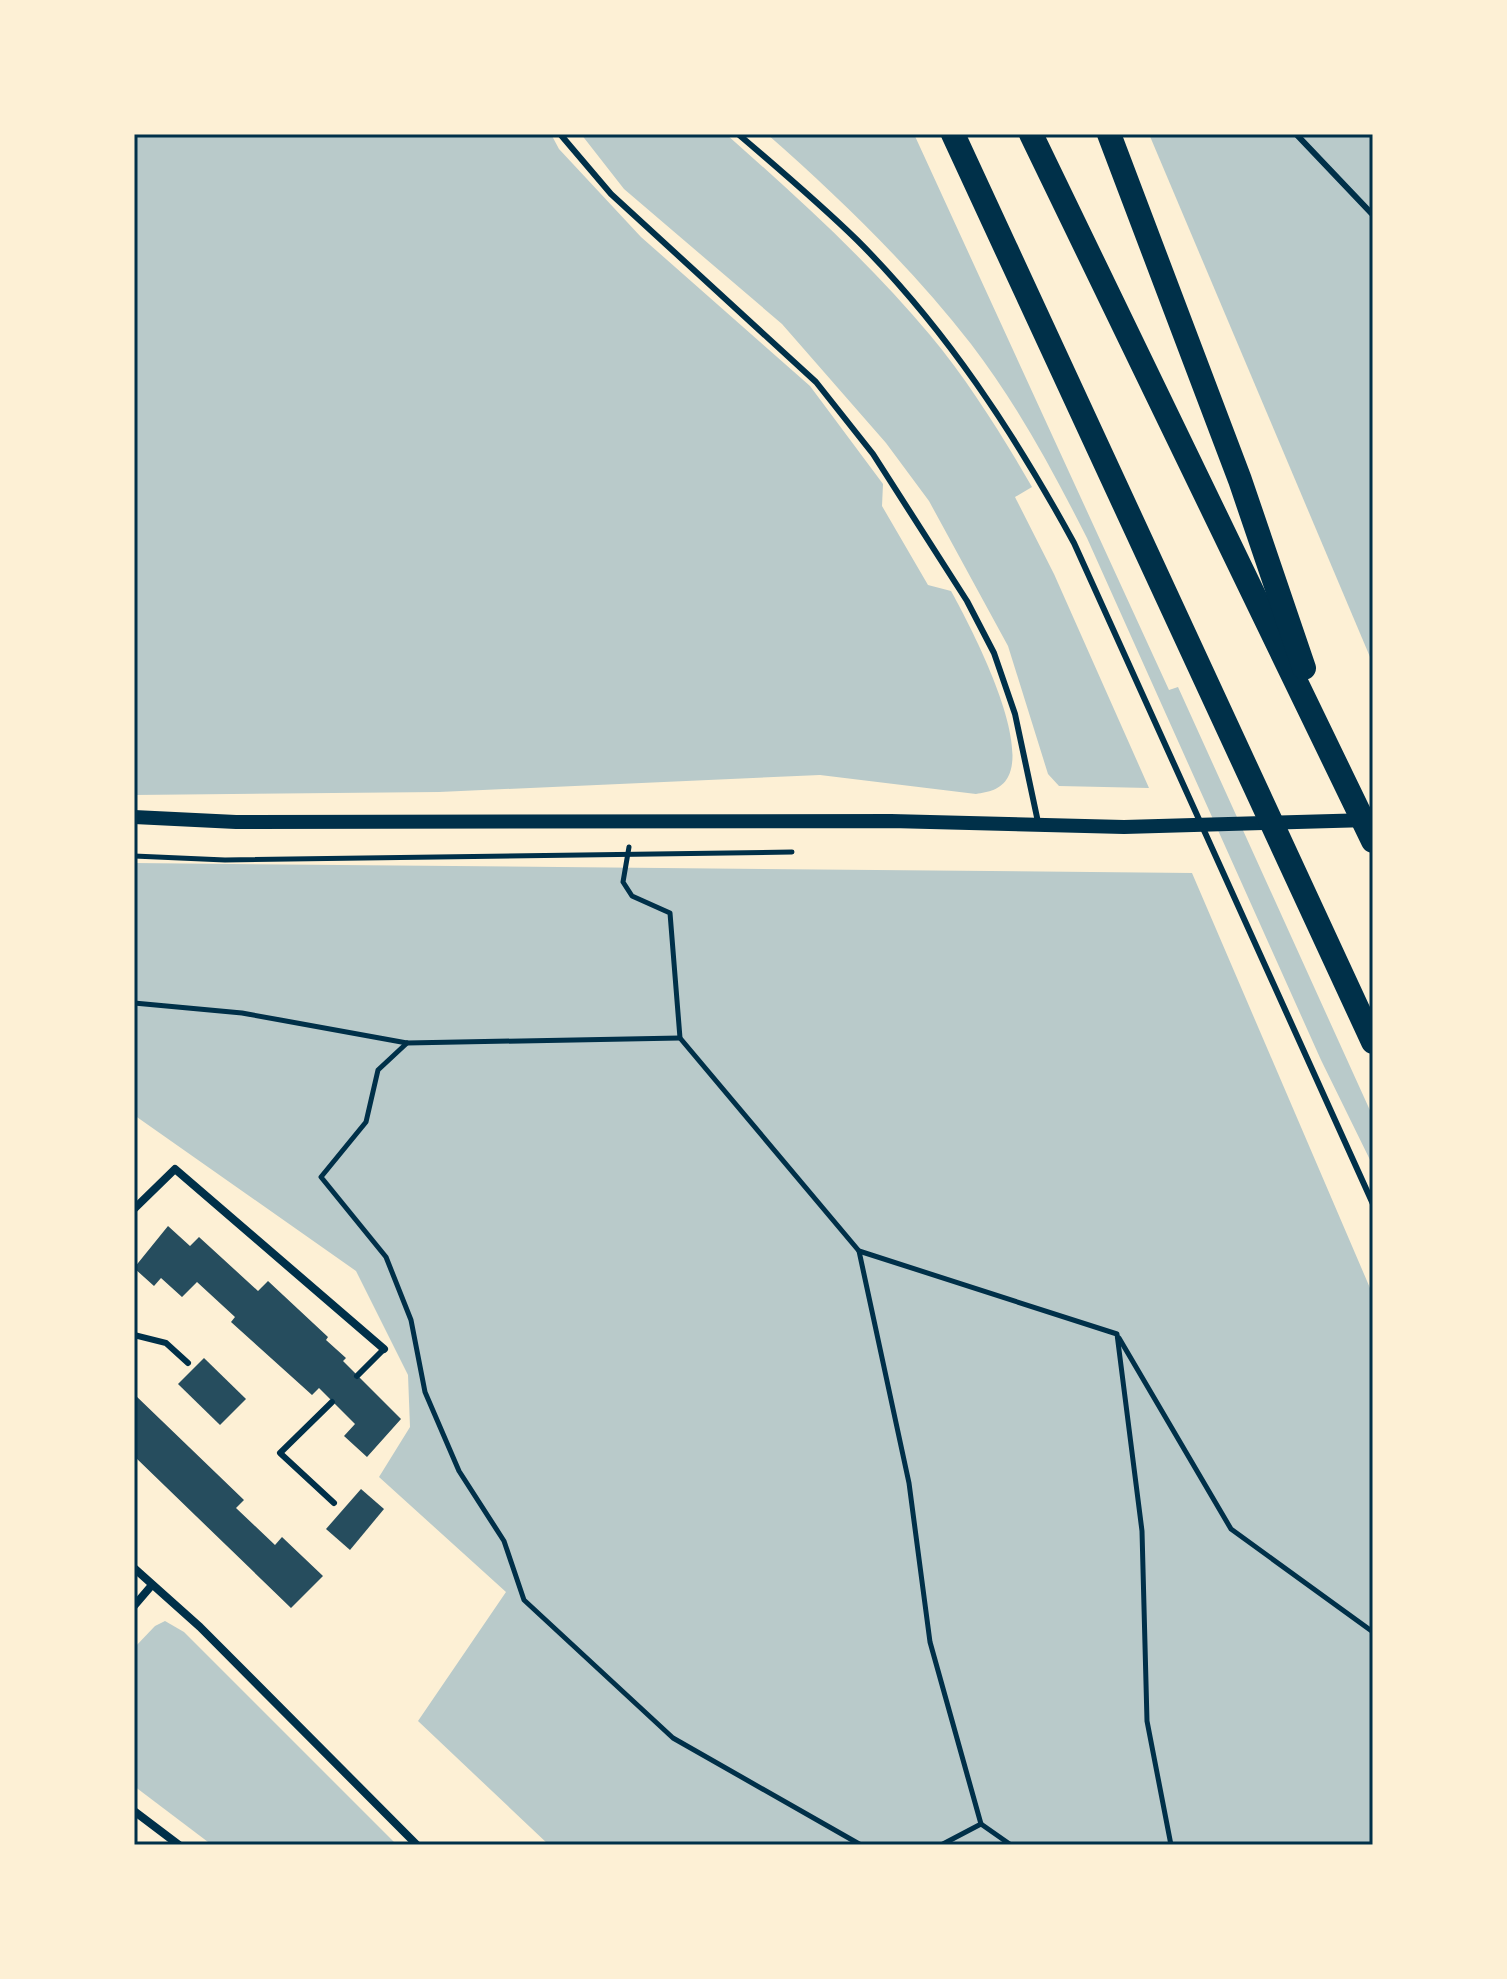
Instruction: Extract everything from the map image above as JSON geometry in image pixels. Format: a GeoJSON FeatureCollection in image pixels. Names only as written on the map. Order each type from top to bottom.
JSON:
{"type":"FeatureCollection","features":[{"type":"Feature","properties":{"kind":"highway"},"geometry":{"type":"LineString","coordinates":[[953,134],[1373,1042]]}},
{"type":"Feature","properties":{"kind":"highway"},"geometry":{"type":"LineString","coordinates":[[1031,134],[1373,841]]}},
{"type":"Feature","properties":{"kind":"highway"},"geometry":{"type":"LineString","coordinates":[[1109,134],[1235,465],[1337,765]]}},
{"type":"Feature","properties":{"kind":"street"},"geometry":{"type":"LineString","coordinates":[[134,817],[236,822],[636,820],[1124,827],[1373,820]]}},
{"type":"Feature","properties":{"kind":"street"},"geometry":{"type":"LineString","coordinates":[[134,1209],[175,1169],[384,1349]]}},
{"type":"Feature","properties":{"kind":"street"},"geometry":{"type":"LineString","coordinates":[[134,1568],[200,1627],[417,1845]]}},
{"type":"Feature","properties":{"kind":"street"},"geometry":{"type":"LineString","coordinates":[[134,1606],[152,1585]]}},
{"type":"Feature","properties":{"kind":"street"},"geometry":{"type":"LineString","coordinates":[[134,1811],[179,1845]]}},
{"type":"Feature","properties":{"kind":"lane"},"geometry":{"type":"LineString","coordinates":[[560,134],[611,194],[816,382],[873,454],[967,601],[994,653],[1015,714],[1039,826]]}},
{"type":"Feature","properties":{"kind":"lane"},"geometry":{"type":"LineString","coordinates":[[738,134],[857,241],[909,297],[970,373],[1026,456],[1080,557],[1373,1204]]}},
{"type":"Feature","properties":{"kind":"lane"},"geometry":{"type":"LineString","coordinates":[[1296,134],[1373,215]]}},
{"type":"Feature","properties":{"kind":"lane"},"geometry":{"type":"LineString","coordinates":[[134,1335],[166,1343],[188,1363]]}},
{"type":"Feature","properties":{"kind":"lane"},"geometry":{"type":"LineString","coordinates":[[357,1376],[384,1349]]}},
{"type":"Feature","properties":{"kind":"lane"},"geometry":{"type":"LineString","coordinates":[[332,1402],[280,1453],[334,1503]]}},
{"type":"Feature","properties":{"kind":"path"},"geometry":{"type":"LineString","coordinates":[[636,820],[623,882],[632,896],[670,913],[680,1038],[859,1251],[909,1483],[930,1642],[981,1824],[1011,1845]]}},
{"type":"Feature","properties":{"kind":"path"},"geometry":{"type":"LineString","coordinates":[[134,856],[225,860],[798,851]]}},
{"type":"Feature","properties":{"kind":"path"},"geometry":{"type":"LineString","coordinates":[[134,1003],[242,1013],[407,1043],[680,1038]]}},
{"type":"Feature","properties":{"kind":"path"},"geometry":{"type":"LineString","coordinates":[[407,1043],[378,1070],[366,1122],[321,1177],[386,1257],[411,1320],[425,1392],[459,1471],[504,1541],[524,1600],[673,1738],[861,1845]]}},
{"type":"Feature","properties":{"kind":"path"},"geometry":{"type":"LineString","coordinates":[[859,1251],[1117,1334],[1231,1529],[1373,1632]]}},
{"type":"Feature","properties":{"kind":"path"},"geometry":{"type":"LineString","coordinates":[[1117,1334],[1142,1531],[1147,1721],[1171,1845]]}},
{"type":"Feature","properties":{"kind":"path"},"geometry":{"type":"LineString","coordinates":[[941,1845],[981,1824]]}},
{"type":"Feature","properties":{"kind":"shaded area"},"geometry":{"type":"Polygon","coordinates":[[[134,134],[551,134],[559,149],[641,237],[810,386],[883,484],[882,506],[928,585],[951,591],[995,683],[1011,737],[1012,759],[1008,777],[994,790],[976,794],[820,775],[439,792],[134,795],[134,134]]]}},
{"type":"Feature","properties":{"kind":"shaded area"},"geometry":{"type":"Polygon","coordinates":[[[581,134],[726,134],[832,231],[907,308],[972,390],[1032,487],[1015,497],[1054,574],[1149,788],[1059,786],[1048,774],[1008,646],[929,501],[886,443],[782,324],[624,189],[581,134]]]}},
{"type":"Feature","properties":{"kind":"shaded area"},"geometry":{"type":"Polygon","coordinates":[[[767,134],[914,134],[1169,690],[1178,687],[1373,1117],[1373,1166],[1321,1060],[1087,538],[1034,438],[988,367],[924,288],[848,208],[767,134]]]}},
{"type":"Feature","properties":{"kind":"shaded area"},"geometry":{"type":"Polygon","coordinates":[[[1149,134],[1373,134],[1373,664],[1149,134]]]}},
{"type":"Feature","properties":{"kind":"shaded area"},"geometry":{"type":"Polygon","coordinates":[[[134,863],[1192,873],[1373,1295],[1373,1845],[549,1845],[418,1721],[506,1592],[379,1477],[410,1427],[408,1375],[356,1271],[134,1115],[134,863]]]}},
{"type":"Feature","properties":{"kind":"shaded area"},"geometry":{"type":"Polygon","coordinates":[[[165,1621],[184,1632],[397,1845],[212,1845],[134,1786],[134,1648],[155,1626],[165,1621]]]}},
{"type":"Feature","properties":{"kind":"building"},"geometry":{"type":"Polygon","coordinates":[[[168,1226],[190,1246],[199,1237],[258,1291],[268,1281],[328,1337],[326,1340],[346,1358],[343,1361],[401,1419],[367,1457],[344,1436],[355,1424],[319,1388],[312,1395],[231,1322],[235,1317],[197,1282],[182,1297],[161,1278],[154,1286],[134,1268],[168,1226]]]}},
{"type":"Feature","properties":{"kind":"building"},"geometry":{"type":"Polygon","coordinates":[[[204,1358],[246,1399],[220,1425],[178,1384],[204,1358]]]}},
{"type":"Feature","properties":{"kind":"building"},"geometry":{"type":"Polygon","coordinates":[[[134,1394],[244,1500],[236,1508],[275,1545],[282,1537],[323,1576],[291,1608],[134,1456],[134,1394]]]}},
{"type":"Feature","properties":{"kind":"building"},"geometry":{"type":"Polygon","coordinates":[[[361,1489],[384,1509],[350,1550],[326,1529],[361,1489]]]}}]}
